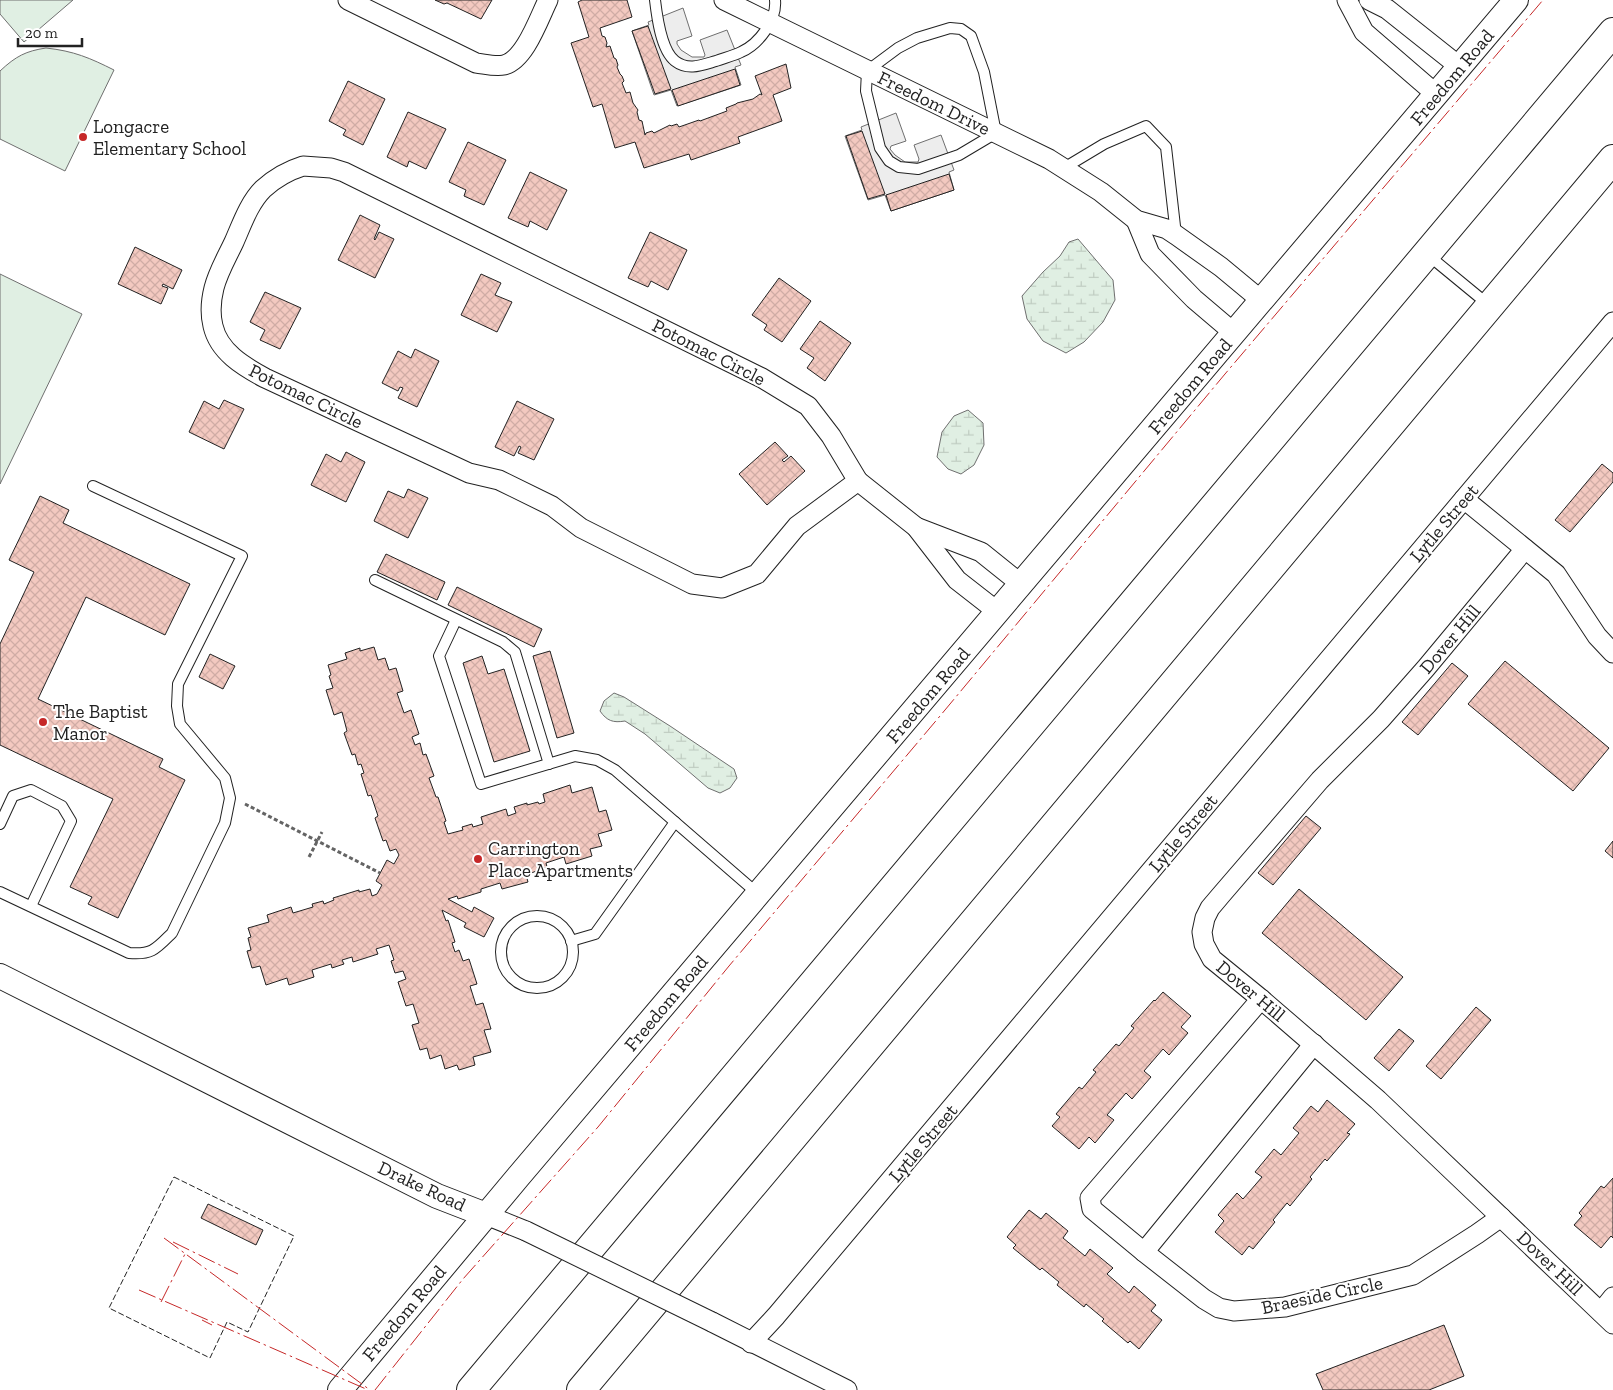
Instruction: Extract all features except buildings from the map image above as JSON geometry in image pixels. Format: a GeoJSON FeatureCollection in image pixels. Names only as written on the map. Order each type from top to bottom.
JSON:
{"type":"FeatureCollection","features":[{"type":"Feature","properties":{"kind":"highway"},"geometry":{"type":"LineString","coordinates":[[471,1390],[1613,32]]}},
{"type":"Feature","properties":{"kind":"highway"},"geometry":{"type":"LineString","coordinates":[[581,1390],[1613,159]]}},
{"type":"Feature","properties":{"kind":"street"},"geometry":{"type":"LineString","coordinates":[[348,0],[476,63],[491,65],[505,65],[516,58],[525,46],[548,0]]}},
{"type":"Feature","properties":{"kind":"street","name":"Freedom Drive"},"geometry":{"type":"LineString","coordinates":[[724,0],[1049,159],[1102,192],[1136,220],[1167,229],[1221,266],[1262,301]]}},
{"type":"Feature","properties":{"kind":"street"},"geometry":{"type":"LineString","coordinates":[[1347,0],[1364,32],[1437,95]]}},
{"type":"Feature","properties":{"kind":"street"},"geometry":{"type":"LineString","coordinates":[[1369,0],[1387,9],[1460,67]]}},
{"type":"Feature","properties":{"kind":"street","name":"Freedom Road"},"geometry":{"type":"LineString","coordinates":[[340,1390],[486,1215],[1516,0]]}},
{"type":"Feature","properties":{"kind":"street","name":"Potomac Circle"},"geometry":{"type":"LineString","coordinates":[[858,481],[797,526],[757,574],[722,588],[692,584],[581,528],[552,506],[499,480],[469,473],[244,367],[232,357],[220,342],[214,327],[211,310],[213,290],[251,205],[262,190],[276,178],[288,171],[303,166],[331,168],[344,172],[762,378],[808,406],[831,436],[858,481],[916,527],[957,580],[998,612]]}},
{"type":"Feature","properties":{"kind":"street","name":"Freedom Drive"},"geometry":{"type":"LineString","coordinates":[[1136,220],[1150,254],[1194,299],[1234,334]]}},
{"type":"Feature","properties":{"kind":"street","name":"Lytle Street"},"geometry":{"type":"LineString","coordinates":[[751,1343],[954,1106],[1613,322]]}},
{"type":"Feature","properties":{"kind":"street"},"geometry":{"type":"LineString","coordinates":[[1464,499],[1556,574],[1598,636],[1613,653]]}},
{"type":"Feature","properties":{"kind":"street","name":"Potomac Circle"},"geometry":{"type":"LineString","coordinates":[[916,527],[981,552],[1021,584]]}},
{"type":"Feature","properties":{"kind":"street","name":"Dover Hill"},"geometry":{"type":"LineString","coordinates":[[1525,549],[1426,668],[1381,719],[1320,780],[1210,908],[1205,918],[1202,932],[1204,944],[1212,959],[1378,1100],[1607,1318]]}},
{"type":"Feature","properties":{"kind":"street","name":"Drake Road"},"geometry":{"type":"LineString","coordinates":[[0,976],[437,1196],[526,1231],[846,1390]]}},
{"type":"Feature","properties":{"kind":"street","name":"Braeside Circle"},"geometry":{"type":"LineString","coordinates":[[1261,999],[1090,1198],[1092,1209],[1204,1300],[1219,1308],[1234,1312],[1276,1308],[1413,1274],[1501,1217]]}},
{"type":"Feature","properties":{"kind":"street"},"geometry":{"type":"LineString","coordinates":[[1144,1252],[1314,1044]]}},
{"type":"Feature","properties":{"kind":"street"},"geometry":{"type":"LineString","coordinates":[[1607,1318],[1613,1297]]}},
{"type":"Feature","properties":{"kind":"lane"},"geometry":{"type":"LineString","coordinates":[[655,0],[657,20],[667,51],[674,60],[684,66],[696,67],[742,52],[753,45],[771,23],[776,0]]}},
{"type":"Feature","properties":{"kind":"lane"},"geometry":{"type":"LineString","coordinates":[[950,28],[961,29],[971,36],[976,47],[988,88],[996,133],[959,155],[918,169],[900,167],[889,161],[880,148],[866,91],[867,71],[898,48],[917,38],[950,28]]}},
{"type":"Feature","properties":{"kind":"lane"},"geometry":{"type":"LineString","coordinates":[[1064,168],[1104,144],[1146,126],[1166,147],[1176,235]]}},
{"type":"Feature","properties":{"kind":"lane"},"geometry":{"type":"LineString","coordinates":[[1427,254],[1490,306]]}},
{"type":"Feature","properties":{"kind":"lane"},"geometry":{"type":"LineString","coordinates":[[0,892],[129,953],[144,954],[160,946],[172,933],[225,823],[230,798],[225,778],[180,724],[177,698],[178,684],[242,556],[93,486]]}},
{"type":"Feature","properties":{"kind":"lane"},"geometry":{"type":"LineString","coordinates":[[375,580],[503,642],[515,652],[549,764]]}},
{"type":"Feature","properties":{"kind":"lane"},"geometry":{"type":"LineString","coordinates":[[456,620],[439,656],[481,784],[576,756],[597,760],[615,770],[758,894]]}},
{"type":"Feature","properties":{"kind":"lane"},"geometry":{"type":"LineString","coordinates":[[0,824],[13,796],[31,790],[62,806],[70,821],[30,906]]}},
{"type":"Feature","properties":{"kind":"lane"},"geometry":{"type":"LineString","coordinates":[[571,941],[595,934],[675,822]]}},
{"type":"Feature","properties":{"kind":"lane"},"geometry":{"type":"LineString","coordinates":[[540,916],[553,920],[564,928],[571,941],[573,955],[569,968],[560,979],[548,986],[534,988],[521,984],[510,976],[503,964],[501,950],[505,936],[513,925],[525,918],[540,916]]}},
{"type":"Feature","properties":{"kind":"path"},"geometry":{"type":"LineString","coordinates":[[230,798],[380,873]]}},
{"type":"Feature","properties":{"kind":"path"},"geometry":{"type":"LineString","coordinates":[[309,857],[322,832]]}},
{"type":"Feature","properties":{"kind":"green space"},"geometry":{"type":"Polygon","coordinates":[[[0,0],[73,0],[24,42],[0,14],[0,0]]]}},
{"type":"Feature","properties":{"kind":"green space"},"geometry":{"type":"Polygon","coordinates":[[[46,48],[82,56],[114,70],[65,171],[0,139],[0,71],[11,61],[22,55],[46,48]]]}},
{"type":"Feature","properties":{"kind":"green space"},"geometry":{"type":"Polygon","coordinates":[[[1078,239],[1113,280],[1115,300],[1103,322],[1084,342],[1066,353],[1043,341],[1027,319],[1022,296],[1060,256],[1069,242],[1078,239]]]}},
{"type":"Feature","properties":{"kind":"green space"},"geometry":{"type":"Polygon","coordinates":[[[0,274],[82,314],[0,484],[0,274]]]}},
{"type":"Feature","properties":{"kind":"green space"},"geometry":{"type":"Polygon","coordinates":[[[968,410],[983,423],[984,445],[974,465],[961,474],[948,469],[937,457],[942,432],[954,416],[968,410]]]}},
{"type":"Feature","properties":{"kind":"green space"},"geometry":{"type":"Polygon","coordinates":[[[614,693],[624,697],[670,726],[734,769],[737,778],[730,788],[720,793],[708,788],[645,734],[625,721],[617,722],[605,717],[600,711],[604,701],[614,693]]]}},
{"type":"Feature","properties":{"kind":"shaded area"},"geometry":{"type":"Polygon","coordinates":[[[683,8],[692,36],[677,41],[681,50],[692,57],[704,57],[700,40],[727,30],[741,65],[735,67],[741,85],[677,106],[671,90],[654,95],[632,31],[649,25],[648,22],[683,8]]]}},
{"type":"Feature","properties":{"kind":"shaded area"},"geometry":{"type":"Polygon","coordinates":[[[896,113],[906,141],[891,146],[890,149],[905,162],[918,162],[919,159],[914,145],[941,135],[954,170],[949,172],[954,190],[891,211],[885,195],[868,200],[845,136],[862,130],[861,127],[896,113]]]}},
{"type":"Feature","properties":{"kind":"fence"},"geometry":{"type":"LineString","coordinates":[[174,1177],[294,1236],[248,1332],[227,1322],[210,1358],[109,1308],[174,1177]]}},
{"type":"Feature","properties":{"kind":"power"},"geometry":{"type":"LineString","coordinates":[[375,1390],[463,1279],[598,1127],[729,966],[1225,374],[1543,0]]}},
{"type":"Feature","properties":{"kind":"power"},"geometry":{"type":"LineString","coordinates":[[164,1238],[370,1390]]}},
{"type":"Feature","properties":{"kind":"power"},"geometry":{"type":"LineString","coordinates":[[173,1242],[238,1274]]}},
{"type":"Feature","properties":{"kind":"power"},"geometry":{"type":"LineString","coordinates":[[161,1302],[186,1252]]}},
{"type":"Feature","properties":{"kind":"power"},"geometry":{"type":"LineString","coordinates":[[139,1290],[366,1389]]}},
{"type":"Feature","properties":{"kind":"power"},"geometry":{"type":"LineString","coordinates":[[202,1320],[212,1325]]}},
{"type":"Feature","properties":{"kind":"place","name":"Longacre Elementary School"},"geometry":{"type":"Point","coordinates":[83,137]}},
{"type":"Feature","properties":{"kind":"place","name":"The Baptist Manor"},"geometry":{"type":"Point","coordinates":[43,722]}},
{"type":"Feature","properties":{"kind":"place","name":"Carrington Place Apartments"},"geometry":{"type":"Point","coordinates":[478,859]}}]}
